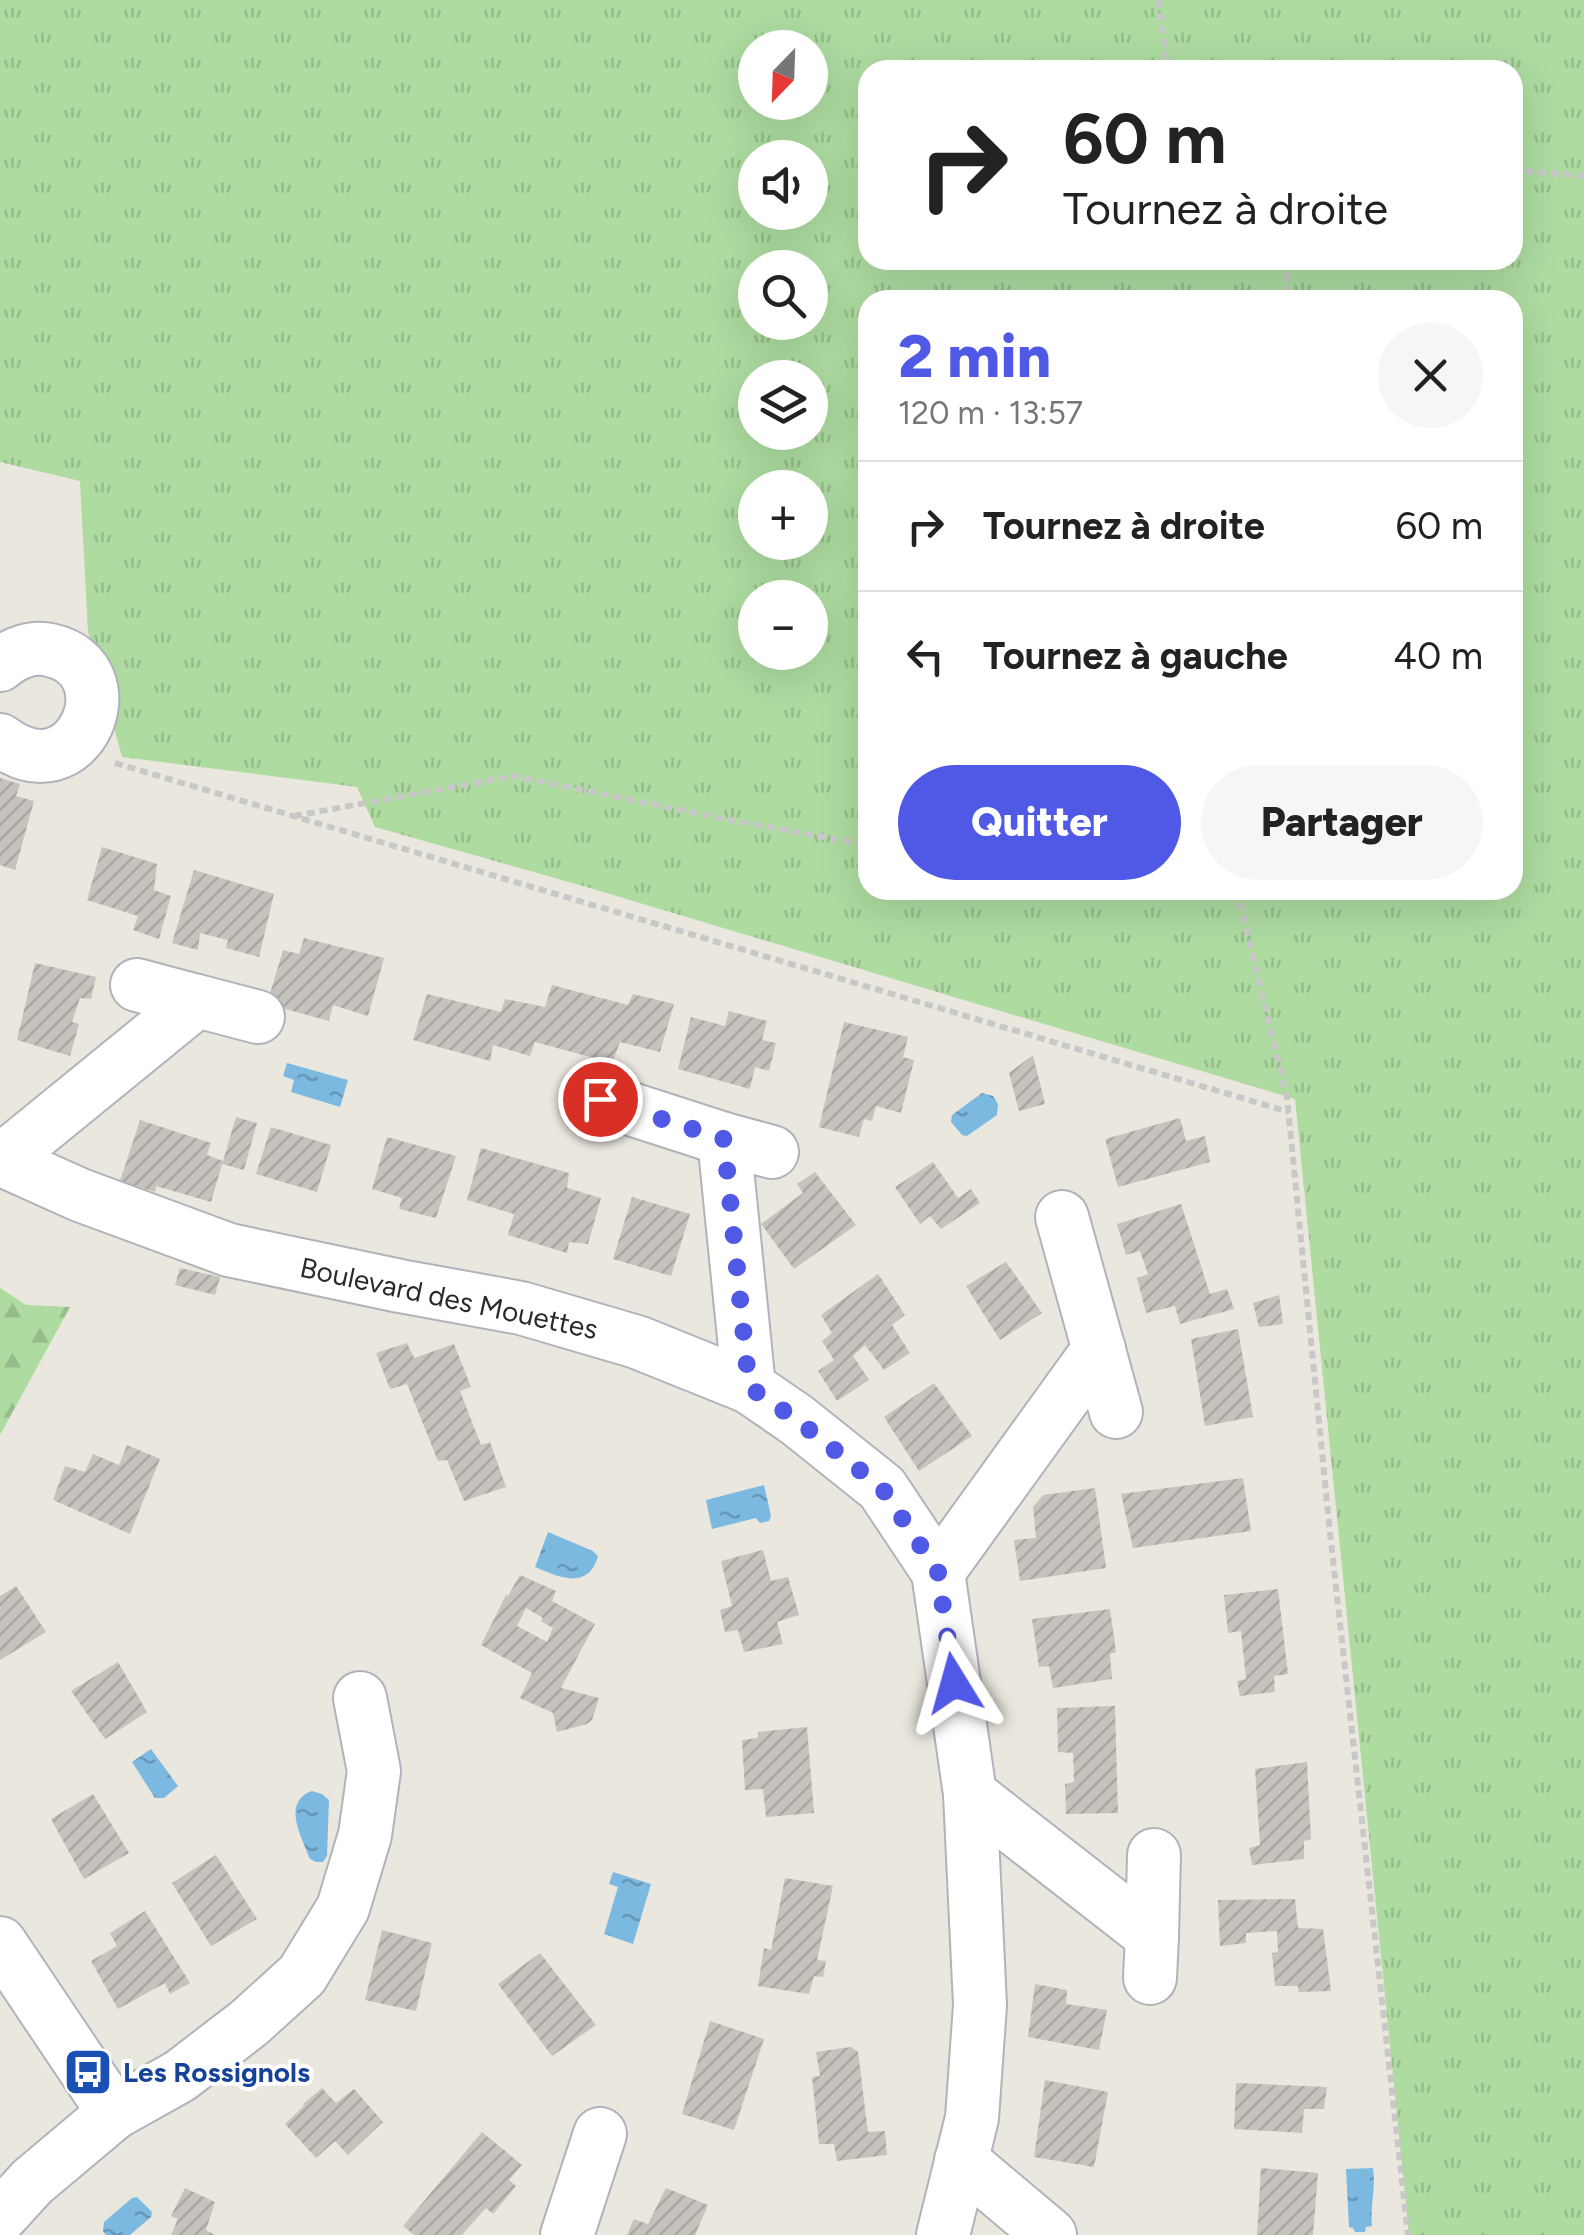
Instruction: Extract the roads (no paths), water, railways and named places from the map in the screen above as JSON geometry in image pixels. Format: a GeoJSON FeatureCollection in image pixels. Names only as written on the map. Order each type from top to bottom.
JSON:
{"type":"FeatureCollection","features":[{"type":"Feature","properties":{"kind":"street"},"geometry":{"type":"LineString","coordinates":[[6,650],[45,648],[63,654],[77,663],[88,679],[93,698],[92,717],[81,738],[25,748]]}},
{"type":"Feature","properties":{"kind":"street"},"geometry":{"type":"LineString","coordinates":[[137,984],[258,1017]]}},
{"type":"Feature","properties":{"kind":"street"},"geometry":{"type":"LineString","coordinates":[[1,1159],[197,1002]]}},
{"type":"Feature","properties":{"kind":"street"},"geometry":{"type":"LineString","coordinates":[[600,1099],[748,1146],[749,1387]]}},
{"type":"Feature","properties":{"kind":"street","name":"Boulevard des Mouettes"},"geometry":{"type":"LineString","coordinates":[[1,1159],[80,1195],[229,1250],[520,1308],[638,1342],[749,1387],[882,1488],[938,1572],[970,1794],[980,2005],[972,2118],[943,2235]]}},
{"type":"Feature","properties":{"kind":"street"},"geometry":{"type":"LineString","coordinates":[[1062,1217],[1116,1412]]}},
{"type":"Feature","properties":{"kind":"street"},"geometry":{"type":"LineString","coordinates":[[938,1572],[1099,1349]]}},
{"type":"Feature","properties":{"kind":"street"},"geometry":{"type":"LineString","coordinates":[[0,2217],[32,2182],[114,2113],[180,2076],[249,2023],[302,1975],[343,1908],[365,1835],[374,1771],[360,1698]]}},
{"type":"Feature","properties":{"kind":"street"},"geometry":{"type":"LineString","coordinates":[[970,1794],[1151,1957],[1154,1856]]}},
{"type":"Feature","properties":{"kind":"street"},"geometry":{"type":"LineString","coordinates":[[0,1943],[114,2113]]}},
{"type":"Feature","properties":{"kind":"street"},"geometry":{"type":"LineString","coordinates":[[568,2235],[600,2134]]}},
{"type":"Feature","properties":{"kind":"street"},"geometry":{"type":"LineString","coordinates":[[961,2160],[1050,2235]]}},
{"type":"Feature","properties":{"kind":"water"},"geometry":{"type":"Polygon","coordinates":[[[287,1063],[348,1080],[340,1107],[291,1092],[294,1080],[283,1076],[287,1063]]]}},
{"type":"Feature","properties":{"kind":"water"},"geometry":{"type":"Polygon","coordinates":[[[982,1093],[993,1096],[998,1104],[997,1115],[967,1136],[962,1135],[951,1122],[952,1115],[982,1093]]]}},
{"type":"Feature","properties":{"kind":"water"},"geometry":{"type":"Polygon","coordinates":[[[764,1485],[769,1521],[760,1523],[756,1518],[712,1529],[706,1500],[764,1485]]]}},
{"type":"Feature","properties":{"kind":"water"},"geometry":{"type":"Polygon","coordinates":[[[548,1532],[598,1556],[587,1574],[572,1578],[535,1567],[548,1532]]]}},
{"type":"Feature","properties":{"kind":"water"},"geometry":{"type":"Polygon","coordinates":[[[151,1749],[178,1786],[164,1798],[155,1798],[132,1762],[151,1749]]]}},
{"type":"Feature","properties":{"kind":"water"},"geometry":{"type":"Polygon","coordinates":[[[312,1791],[329,1800],[327,1856],[323,1862],[310,1859],[296,1821],[297,1803],[312,1791]]]}},
{"type":"Feature","properties":{"kind":"water"},"geometry":{"type":"Polygon","coordinates":[[[613,1872],[651,1884],[633,1944],[604,1934],[618,1887],[609,1884],[613,1872]]]}},
{"type":"Feature","properties":{"kind":"water"},"geometry":{"type":"Polygon","coordinates":[[[1373,2168],[1372,2226],[1366,2227],[1365,2232],[1355,2232],[1349,2227],[1346,2169],[1373,2168]]]}},
{"type":"Feature","properties":{"kind":"water"},"geometry":{"type":"Polygon","coordinates":[[[137,2197],[152,2212],[151,2217],[130,2235],[106,2235],[104,2222],[137,2197]]]}},
{"type":"Feature","properties":{"kind":"place","name":"Les Rossignols"},"geometry":{"type":"Point","coordinates":[88,2072]}}]}
